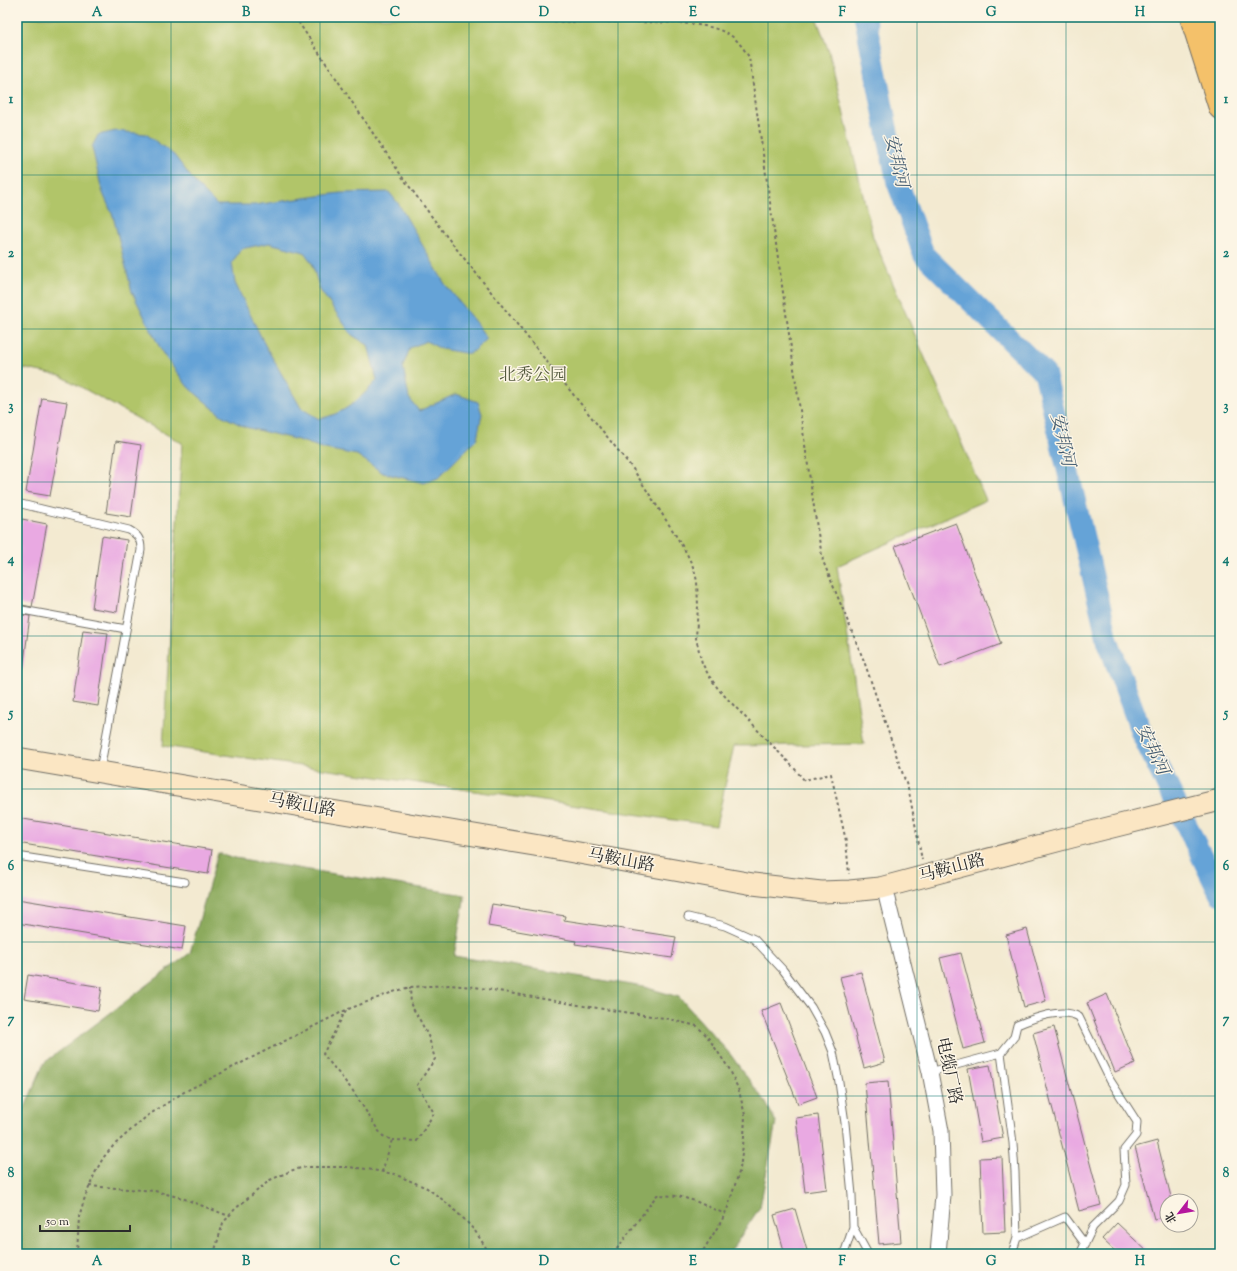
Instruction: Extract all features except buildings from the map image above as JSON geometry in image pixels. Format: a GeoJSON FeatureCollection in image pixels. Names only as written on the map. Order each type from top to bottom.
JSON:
{"type":"FeatureCollection","features":[{"type":"Feature","properties":{"kind":"highway"},"geometry":{"type":"LineString","coordinates":[[1191,17],[1220,108]]}},
{"type":"Feature","properties":{"kind":"highway"},"geometry":{"type":"LineString","coordinates":[[1209,17],[1220,51]]}},
{"type":"Feature","properties":{"kind":"main road","name":"马鞍山路"},"geometry":{"type":"LineString","coordinates":[[17,758],[753,884],[821,892],[850,892],[880,888],[925,876],[1074,844]]}},
{"type":"Feature","properties":{"kind":"main road","name":"马鞍山路"},"geometry":{"type":"LineString","coordinates":[[17,770],[784,902],[832,904],[887,899],[1074,844],[1219,805]]}},
{"type":"Feature","properties":{"kind":"street","name":"电缆厂路"},"geometry":{"type":"LineString","coordinates":[[887,899],[930,1072],[940,1131],[943,1195],[938,1254]]}},
{"type":"Feature","properties":{"kind":"lane"},"geometry":{"type":"LineString","coordinates":[[17,503],[130,530],[137,535],[141,542],[141,550],[99,772]]}},
{"type":"Feature","properties":{"kind":"lane"},"geometry":{"type":"LineString","coordinates":[[17,609],[126,629]]}},
{"type":"Feature","properties":{"kind":"lane"},"geometry":{"type":"LineString","coordinates":[[17,856],[185,882]]}},
{"type":"Feature","properties":{"kind":"lane"},"geometry":{"type":"LineString","coordinates":[[688,917],[725,926],[754,939],[783,970],[811,1007],[825,1032],[833,1052],[845,1123],[852,1195],[853,1227],[844,1254]]}},
{"type":"Feature","properties":{"kind":"lane"},"geometry":{"type":"LineString","coordinates":[[930,1072],[1001,1053],[1014,1037],[1017,1025],[1040,1016],[1072,1012],[1079,1016],[1110,1080],[1137,1122],[1136,1136],[1124,1150],[1126,1185],[1120,1201],[1093,1227],[1080,1254]]}},
{"type":"Feature","properties":{"kind":"lane"},"geometry":{"type":"LineString","coordinates":[[1001,1053],[1013,1143],[1017,1238],[1012,1254]]}},
{"type":"Feature","properties":{"kind":"lane"},"geometry":{"type":"LineString","coordinates":[[1017,1238],[1065,1217],[1085,1244]]}},
{"type":"Feature","properties":{"kind":"lane"},"geometry":{"type":"LineString","coordinates":[[853,1227],[868,1254]]}},
{"type":"Feature","properties":{"kind":"path"},"geometry":{"type":"LineString","coordinates":[[295,17],[403,178],[447,237],[633,469],[675,534],[687,554],[694,569],[697,581],[698,606],[696,638],[702,663],[709,676],[719,690],[804,780],[831,774],[846,841],[850,892]]}},
{"type":"Feature","properties":{"kind":"path"},"geometry":{"type":"LineString","coordinates":[[506,17],[557,22],[692,24],[712,28],[728,34],[735,39],[749,57],[823,561],[864,661],[909,792],[925,876]]}},
{"type":"Feature","properties":{"kind":"path"},"geometry":{"type":"LineString","coordinates":[[634,17],[637,22]]}},
{"type":"Feature","properties":{"kind":"path"},"geometry":{"type":"LineString","coordinates":[[77,1254],[79,1217],[84,1200],[103,1158],[114,1145],[147,1116],[191,1088],[346,1010],[392,992],[410,987],[450,985],[475,987],[664,1018],[697,1026],[707,1036],[730,1070],[739,1091],[745,1115],[740,1169],[725,1214],[701,1254]]}},
{"type":"Feature","properties":{"kind":"path"},"geometry":{"type":"LineString","coordinates":[[346,1010],[323,1054],[353,1091],[378,1130],[384,1136],[392,1140],[417,1141],[434,1113],[417,1085],[435,1060],[429,1038],[412,1005],[410,987]]}},
{"type":"Feature","properties":{"kind":"path"},"geometry":{"type":"LineString","coordinates":[[382,1172],[392,1140]]}},
{"type":"Feature","properties":{"kind":"path"},"geometry":{"type":"LineString","coordinates":[[217,1254],[215,1250],[223,1223],[235,1209],[270,1180],[293,1170],[306,1167],[348,1167],[394,1174],[427,1188],[443,1200],[475,1231],[490,1254]]}},
{"type":"Feature","properties":{"kind":"path"},"geometry":{"type":"LineString","coordinates":[[90,1186],[155,1191],[182,1198],[229,1216]]}},
{"type":"Feature","properties":{"kind":"path"},"geometry":{"type":"LineString","coordinates":[[613,1254],[657,1195],[678,1196],[695,1201],[725,1214]]}},
{"type":"Feature","properties":{"kind":"green space","name":"北秀公园"},"geometry":{"type":"Polygon","coordinates":[[[17,17],[816,17],[829,52],[873,237],[986,500],[837,566],[864,744],[734,746],[716,826],[163,746],[182,443],[61,376],[17,367],[17,17]]]}},
{"type":"Feature","properties":{"kind":"green space"},"geometry":{"type":"Polygon","coordinates":[[[218,853],[235,858],[465,895],[454,956],[644,987],[679,997],[730,1054],[766,1103],[776,1122],[760,1207],[729,1254],[17,1254],[17,1126],[44,1063],[190,953],[218,853]]]}},
{"type":"Feature","properties":{"kind":"water"},"geometry":{"type":"Polygon","coordinates":[[[116,131],[146,134],[174,155],[197,185],[217,205],[254,205],[340,193],[389,192],[398,203],[445,284],[487,339],[470,354],[441,349],[426,341],[410,348],[403,366],[409,398],[419,411],[456,394],[478,402],[482,414],[477,439],[438,478],[424,483],[383,473],[357,455],[325,449],[298,440],[245,427],[221,415],[188,387],[163,354],[132,292],[113,216],[102,191],[92,147],[98,135],[116,131]],[[269,243],[241,249],[232,263],[235,283],[265,345],[301,408],[319,419],[337,413],[351,405],[358,400],[377,380],[368,345],[352,335],[320,290],[312,263],[304,252],[269,243]]]}},
{"type":"Feature","properties":{"kind":"waterway","name":"安邦河"},"geometry":{"type":"LineString","coordinates":[[865,17],[897,181],[924,255],[1045,374],[1108,641],[1142,734],[1220,894]]}}]}
